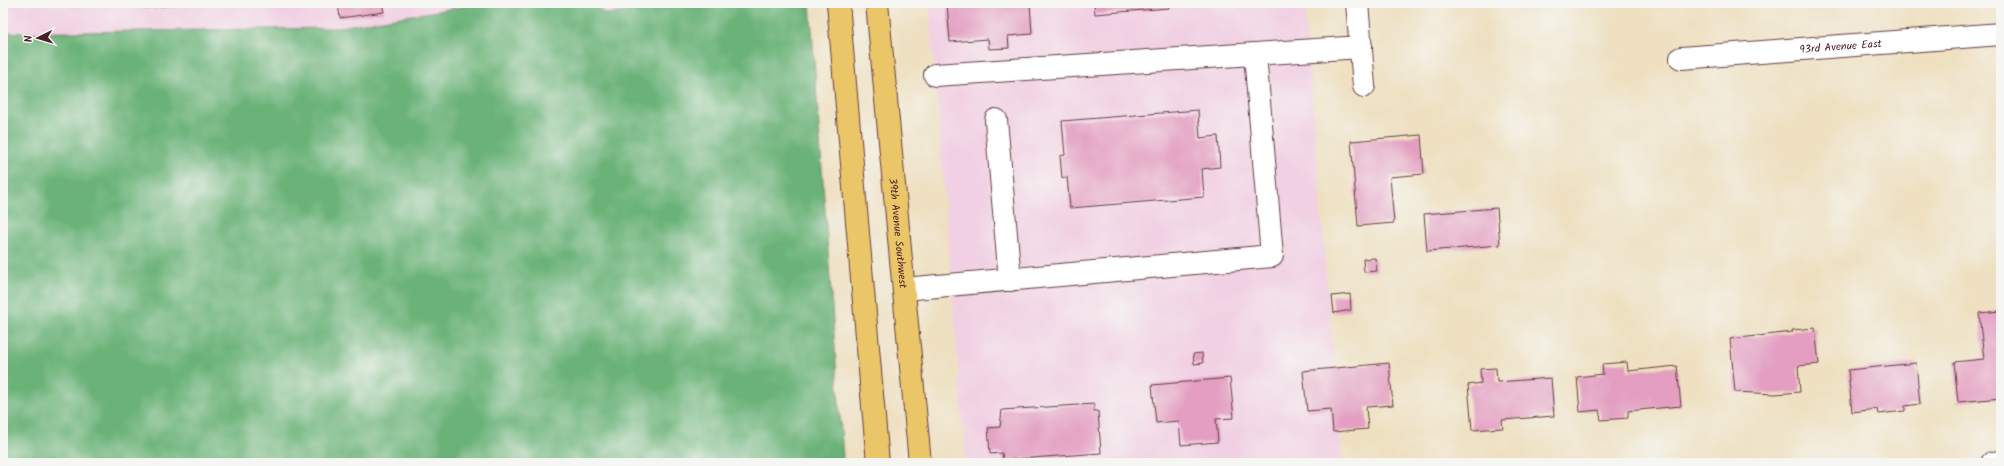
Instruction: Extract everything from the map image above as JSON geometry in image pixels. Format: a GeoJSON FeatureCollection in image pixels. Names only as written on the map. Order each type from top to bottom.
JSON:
{"type":"FeatureCollection","features":[{"type":"Feature","properties":{"kind":"main road"},"geometry":{"type":"LineString","coordinates":[[838,3],[878,463]]}},
{"type":"Feature","properties":{"kind":"main road","name":"39th Avenue Southwest"},"geometry":{"type":"LineString","coordinates":[[877,3],[920,463]]}},
{"type":"Feature","properties":{"kind":"street"},"geometry":{"type":"LineString","coordinates":[[1357,3],[1364,86]]}},
{"type":"Feature","properties":{"kind":"street","name":"93rd Avenue East"},"geometry":{"type":"LineString","coordinates":[[1681,58],[2001,34]]}},
{"type":"Feature","properties":{"kind":"street"},"geometry":{"type":"LineString","coordinates":[[935,75],[1361,47]]}},
{"type":"Feature","properties":{"kind":"street"},"geometry":{"type":"LineString","coordinates":[[904,289],[1272,256],[1255,54]]}},
{"type":"Feature","properties":{"kind":"street"},"geometry":{"type":"LineString","coordinates":[[996,120],[1010,280]]}},
{"type":"Feature","properties":{"kind":"street"},"geometry":{"type":"LineString","coordinates":[[1992,463],[2001,462]]}},
{"type":"Feature","properties":{"kind":"shaded area"},"geometry":{"type":"Polygon","coordinates":[[[3,3],[485,3],[334,28],[3,33],[3,3]]]}},
{"type":"Feature","properties":{"kind":"shaded area"},"geometry":{"type":"Polygon","coordinates":[[[592,3],[715,3],[605,14],[592,3]]]}},
{"type":"Feature","properties":{"kind":"shaded area"},"geometry":{"type":"Polygon","coordinates":[[[929,3],[1304,3],[1342,463],[966,463],[929,3]]]}},
{"type":"Feature","properties":{"kind":"green space"},"geometry":{"type":"Polygon","coordinates":[[[485,3],[592,3],[605,14],[715,3],[810,3],[843,458],[838,463],[3,463],[3,33],[334,28],[485,3]]]}},
{"type":"Feature","properties":{"kind":"building"},"geometry":{"type":"Polygon","coordinates":[[[145,3],[181,3],[181,4],[145,8],[145,3]]]}},
{"type":"Feature","properties":{"kind":"building"},"geometry":{"type":"Polygon","coordinates":[[[338,3],[382,3],[384,12],[340,18],[338,3]]]}},
{"type":"Feature","properties":{"kind":"building"},"geometry":{"type":"Polygon","coordinates":[[[947,3],[1030,3],[1032,34],[1008,36],[1009,48],[989,49],[988,39],[950,42],[947,3]]]}},
{"type":"Feature","properties":{"kind":"building"},"geometry":{"type":"Polygon","coordinates":[[[1094,3],[1168,3],[1169,8],[1095,14],[1094,3]]]}},
{"type":"Feature","properties":{"kind":"building"},"geometry":{"type":"Polygon","coordinates":[[[1426,3],[1447,3],[1447,4],[1426,6],[1426,3]]]}},
{"type":"Feature","properties":{"kind":"building"},"geometry":{"type":"Polygon","coordinates":[[[1198,110],[1200,138],[1218,136],[1220,167],[1202,169],[1204,197],[1070,208],[1067,177],[1062,178],[1060,156],[1065,155],[1062,121],[1198,110]]]}},
{"type":"Feature","properties":{"kind":"building"},"geometry":{"type":"Polygon","coordinates":[[[1421,135],[1424,174],[1390,177],[1394,223],[1358,226],[1351,141],[1421,135]]]}},
{"type":"Feature","properties":{"kind":"building"},"geometry":{"type":"Polygon","coordinates":[[[1497,208],[1500,245],[1427,251],[1424,214],[1497,208]]]}},
{"type":"Feature","properties":{"kind":"building"},"geometry":{"type":"Polygon","coordinates":[[[1375,258],[1377,271],[1364,272],[1363,259],[1375,258]]]}},
{"type":"Feature","properties":{"kind":"building"},"geometry":{"type":"Polygon","coordinates":[[[1350,294],[1351,310],[1334,313],[1332,296],[1350,294]]]}},
{"type":"Feature","properties":{"kind":"building"},"geometry":{"type":"Polygon","coordinates":[[[2001,311],[2001,398],[1958,402],[1954,362],[1984,359],[1979,313],[2001,311]]]}},
{"type":"Feature","properties":{"kind":"building"},"geometry":{"type":"Polygon","coordinates":[[[1815,328],[1819,364],[1798,366],[1800,392],[1775,394],[1735,392],[1730,339],[1815,328]]]}},
{"type":"Feature","properties":{"kind":"building"},"geometry":{"type":"Polygon","coordinates":[[[1202,353],[1203,363],[1194,364],[1193,354],[1202,353]]]}},
{"type":"Feature","properties":{"kind":"building"},"geometry":{"type":"Polygon","coordinates":[[[1627,362],[1628,371],[1677,366],[1681,406],[1628,411],[1628,418],[1601,420],[1599,410],[1580,412],[1577,377],[1603,374],[1602,364],[1627,362]]]}},
{"type":"Feature","properties":{"kind":"building"},"geometry":{"type":"Polygon","coordinates":[[[1389,363],[1393,405],[1366,407],[1368,429],[1333,432],[1331,409],[1307,411],[1303,371],[1389,363]]]}},
{"type":"Feature","properties":{"kind":"building"},"geometry":{"type":"Polygon","coordinates":[[[1916,363],[1920,404],[1905,406],[1905,411],[1878,414],[1877,409],[1852,412],[1848,370],[1916,363]]]}},
{"type":"Feature","properties":{"kind":"building"},"geometry":{"type":"Polygon","coordinates":[[[1496,368],[1497,382],[1551,378],[1554,416],[1502,420],[1503,428],[1472,430],[1468,385],[1481,383],[1480,369],[1496,368]]]}},
{"type":"Feature","properties":{"kind":"building"},"geometry":{"type":"Polygon","coordinates":[[[1230,378],[1234,418],[1216,419],[1218,442],[1181,445],[1179,421],[1156,423],[1152,385],[1230,378]]]}},
{"type":"Feature","properties":{"kind":"building"},"geometry":{"type":"Polygon","coordinates":[[[1094,404],[1094,411],[1098,411],[1101,453],[1003,460],[1002,453],[990,454],[988,428],[1000,427],[1002,410],[1094,404]]]}}]}
